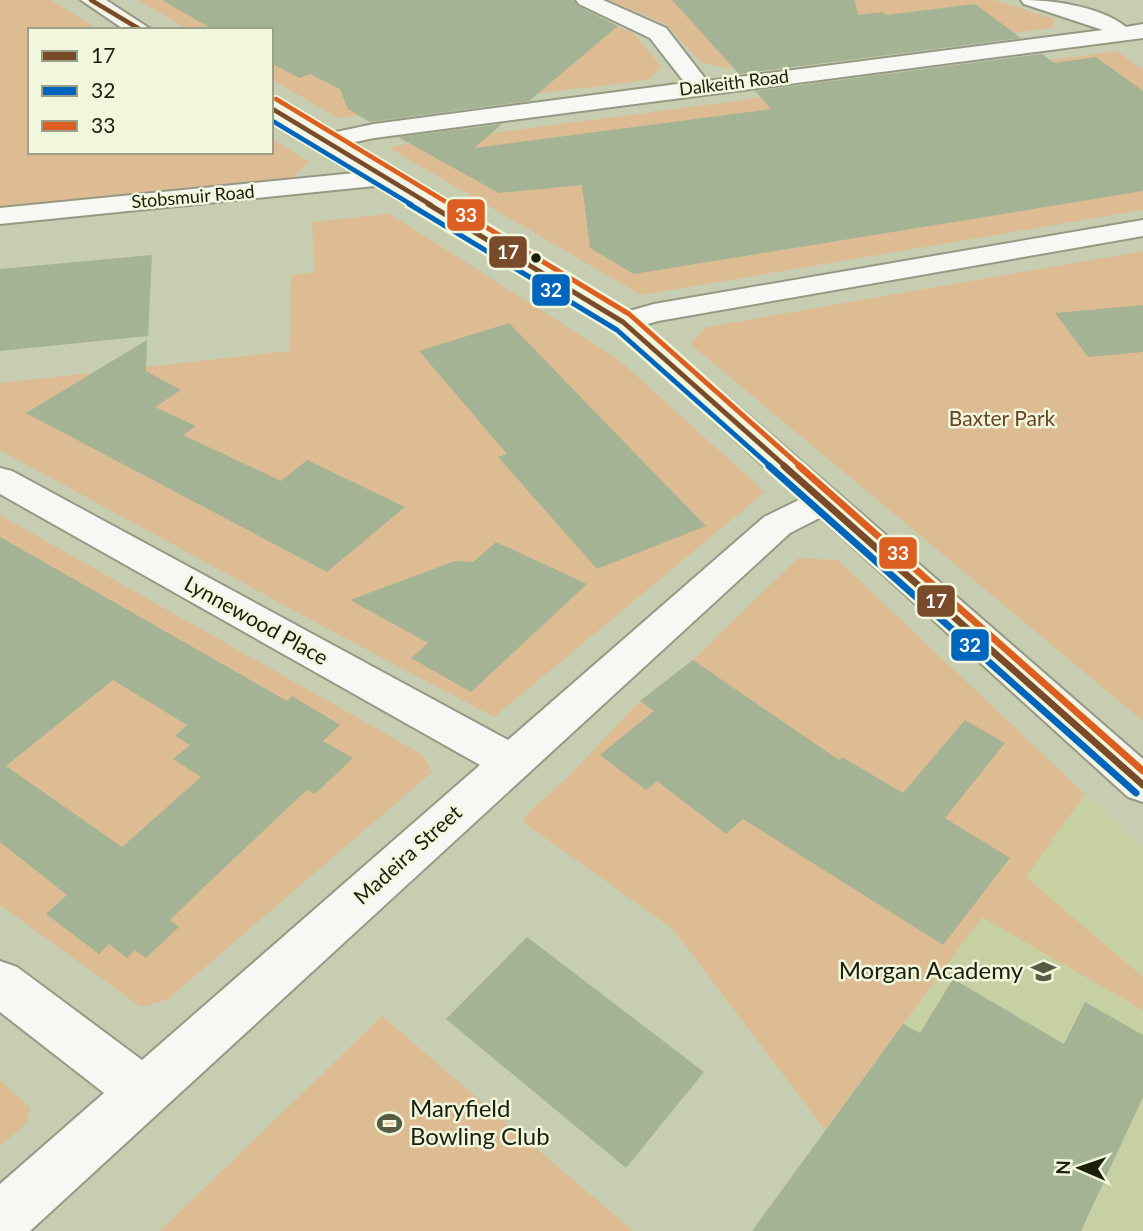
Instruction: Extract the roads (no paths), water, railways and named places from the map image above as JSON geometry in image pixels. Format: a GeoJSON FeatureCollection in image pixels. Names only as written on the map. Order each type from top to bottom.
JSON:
{"type":"FeatureCollection","features":[{"type":"Feature","properties":{"kind":"street"},"geometry":{"type":"LineString","coordinates":[[91,0],[138,28]]}},
{"type":"Feature","properties":{"kind":"street"},"geometry":{"type":"LineString","coordinates":[[586,0],[658,33],[700,87]]}},
{"type":"Feature","properties":{"kind":"street"},"geometry":{"type":"LineString","coordinates":[[1031,0],[1132,32],[1143,50]]}},
{"type":"Feature","properties":{"kind":"street","name":"Dalkeith Road"},"geometry":{"type":"LineString","coordinates":[[326,141],[374,131],[1132,32]]}},
{"type":"Feature","properties":{"kind":"street"},"geometry":{"type":"LineString","coordinates":[[273,109],[623,322],[1143,785]]}},
{"type":"Feature","properties":{"kind":"street","name":"Stobsmuir Road"},"geometry":{"type":"LineString","coordinates":[[0,216],[386,178]]}},
{"type":"Feature","properties":{"kind":"street"},"geometry":{"type":"LineString","coordinates":[[623,322],[653,313],[1143,228]]}},
{"type":"Feature","properties":{"kind":"street","name":"Lynnewood Place"},"geometry":{"type":"LineString","coordinates":[[0,479],[512,762]]}},
{"type":"Feature","properties":{"kind":"street","name":"Madeira Street"},"geometry":{"type":"LineString","coordinates":[[0,1221],[777,525],[825,501]]}},
{"type":"Feature","properties":{"kind":"street"},"geometry":{"type":"LineString","coordinates":[[0,983],[145,1093]]}},
{"type":"Feature","properties":{"kind":"place","name":"Morgan Academy"},"geometry":{"type":"Point","coordinates":[1043,971]}},
{"type":"Feature","properties":{"kind":"place","name":"Maryfield Bowling Club"},"geometry":{"type":"Point","coordinates":[390,1123]}},
{"type":"Feature","properties":{"kind":"park label","name":"Baxter Park"},"geometry":{"type":"Point","coordinates":[1002,419]}}]}
